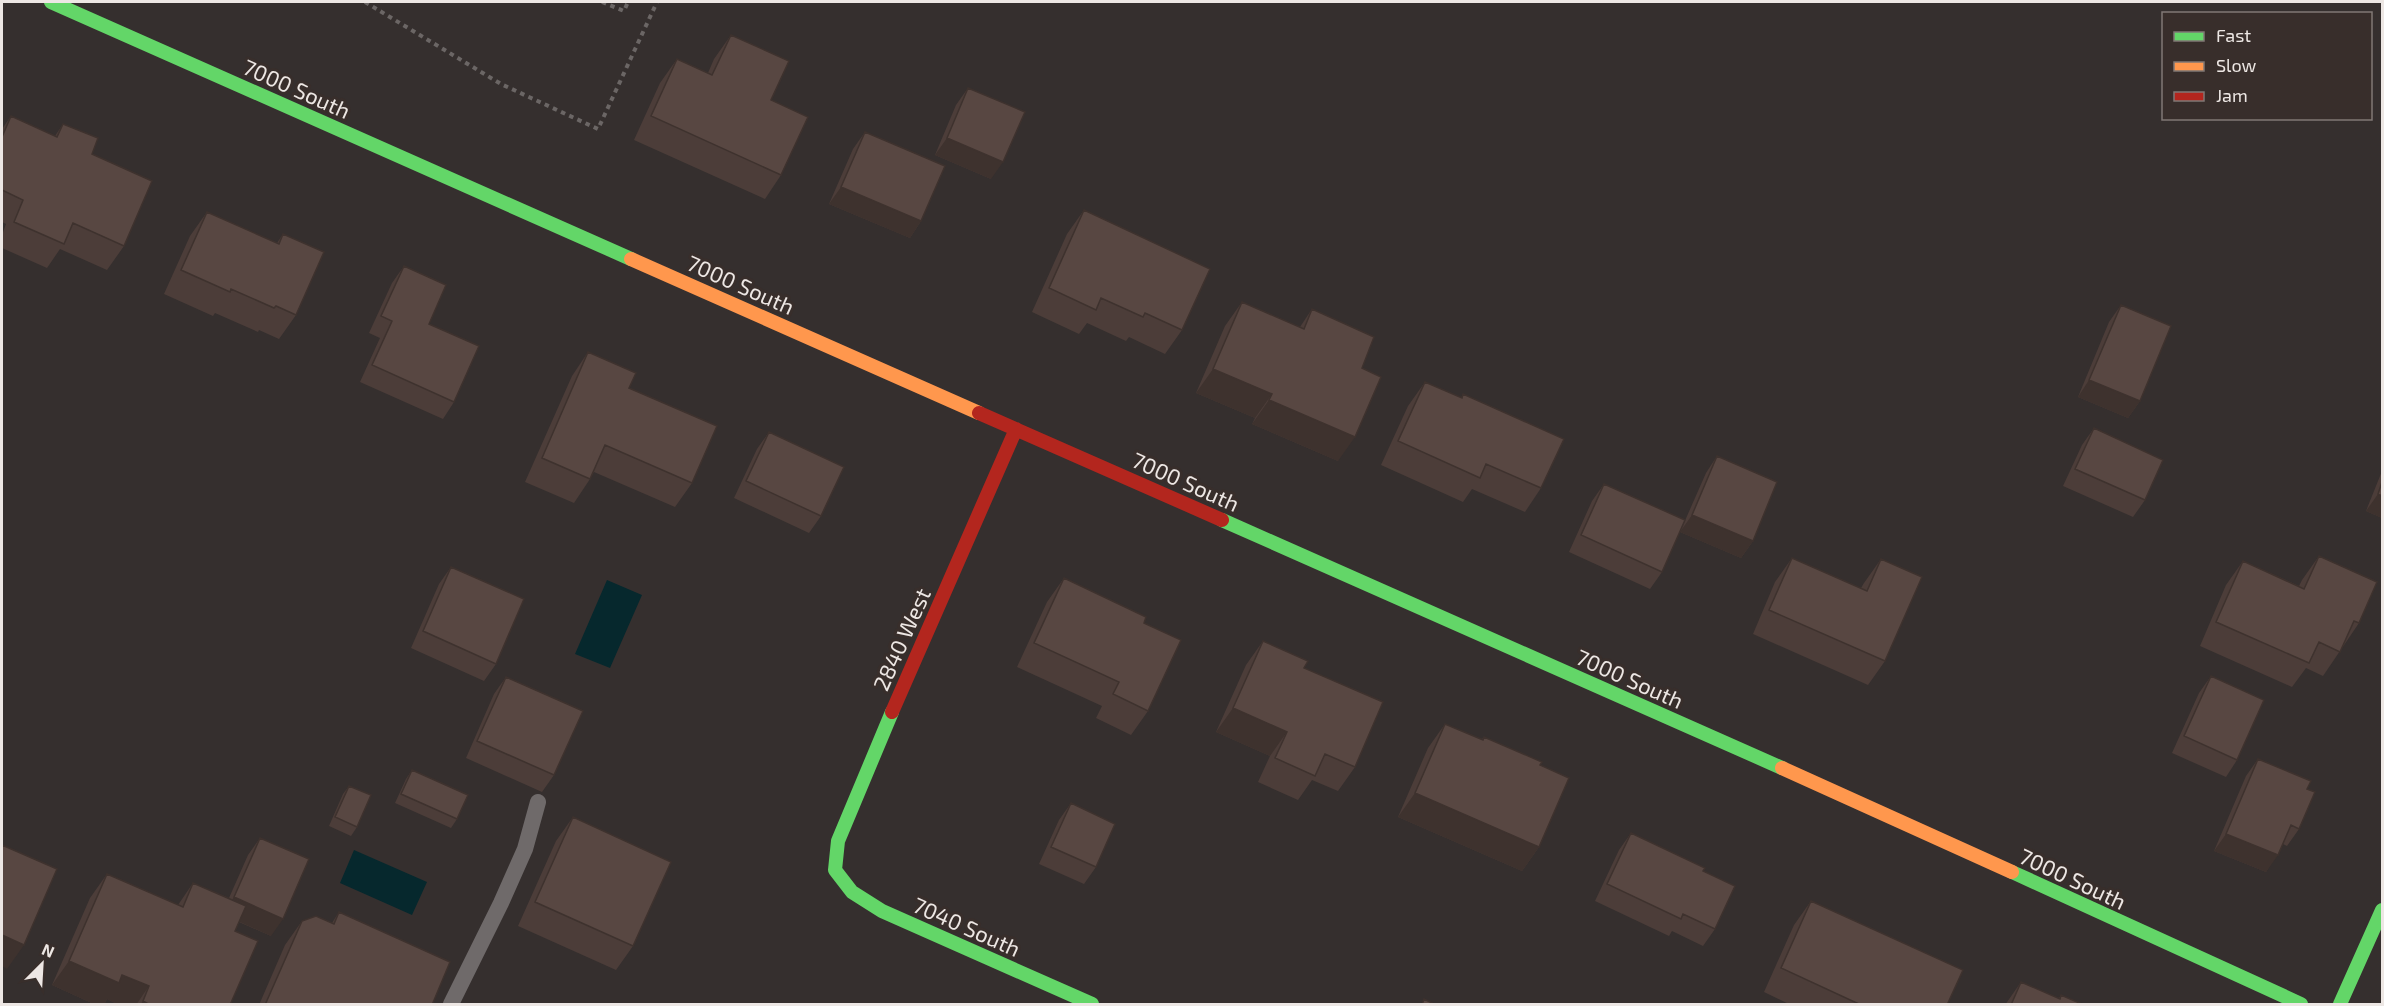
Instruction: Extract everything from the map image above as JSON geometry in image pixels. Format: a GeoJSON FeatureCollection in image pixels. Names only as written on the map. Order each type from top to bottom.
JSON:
{"type":"FeatureCollection","features":[{"type":"Feature","properties":{"kind":"main road","name":"7000 South"},"geometry":{"type":"LineString","coordinates":[[51,2],[1890,816],[2301,1005]]}},
{"type":"Feature","properties":{"kind":"main road","name":"2840 West"},"geometry":{"type":"LineString","coordinates":[[836,870],[838,842],[850,809],[1016,429]]}},
{"type":"Feature","properties":{"kind":"main road","name":"7040 South"},"geometry":{"type":"LineString","coordinates":[[836,870],[852,892],[882,911],[1092,1005]]}},
{"type":"Feature","properties":{"kind":"main road"},"geometry":{"type":"LineString","coordinates":[[2340,1005],[2382,910]]}},
{"type":"Feature","properties":{"kind":"lane"},"geometry":{"type":"LineString","coordinates":[[451,1005],[525,849],[538,802]]}},
{"type":"Feature","properties":{"kind":"path"},"geometry":{"type":"LineString","coordinates":[[365,2],[501,84],[598,129],[657,2]]}},
{"type":"Feature","properties":{"kind":"path"},"geometry":{"type":"LineString","coordinates":[[602,2],[624,11],[628,2]]}},
{"type":"Feature","properties":{"kind":"water"},"geometry":{"type":"Polygon","coordinates":[[[607,580],[642,595],[610,668],[575,654],[607,580]]]}},
{"type":"Feature","properties":{"kind":"water"},"geometry":{"type":"Polygon","coordinates":[[[354,850],[427,882],[412,915],[340,883],[354,850]]]}},
{"type":"Feature","properties":{"kind":"building"},"geometry":{"type":"Polygon","coordinates":[[[731,35],[789,61],[771,100],[808,117],[781,175],[651,116],[677,59],[712,75],[731,35]]]}},
{"type":"Feature","properties":{"kind":"building"},"geometry":{"type":"Polygon","coordinates":[[[968,88],[1025,112],[1003,162],[947,138],[968,88]]]}},
{"type":"Feature","properties":{"kind":"building"},"geometry":{"type":"Polygon","coordinates":[[[11,116],[57,137],[63,124],[98,138],[92,154],[152,181],[124,246],[73,223],[64,244],[14,222],[23,200],[2,190],[2,137],[11,116]]]}},
{"type":"Feature","properties":{"kind":"building"},"geometry":{"type":"Polygon","coordinates":[[[865,132],[945,166],[921,221],[841,187],[865,132]]]}},
{"type":"Feature","properties":{"kind":"building"},"geometry":{"type":"Polygon","coordinates":[[[1084,210],[1210,269],[1182,330],[1145,313],[1143,317],[1101,298],[1096,310],[1049,288],[1084,210]]]}},
{"type":"Feature","properties":{"kind":"building"},"geometry":{"type":"Polygon","coordinates":[[[207,212],[279,244],[283,234],[324,252],[296,315],[231,289],[230,292],[181,270],[207,212]]]}},
{"type":"Feature","properties":{"kind":"building"},"geometry":{"type":"Polygon","coordinates":[[[404,266],[446,285],[429,324],[479,346],[454,402],[372,365],[392,321],[381,316],[404,266]]]}},
{"type":"Feature","properties":{"kind":"building"},"geometry":{"type":"Polygon","coordinates":[[[1242,302],[1304,329],[1312,309],[1374,337],[1362,368],[1381,377],[1355,437],[1269,400],[1272,394],[1213,369],[1242,302]]]}},
{"type":"Feature","properties":{"kind":"building"},"geometry":{"type":"Polygon","coordinates":[[[2121,305],[2171,326],[2140,401],[2089,380],[2121,305]]]}},
{"type":"Feature","properties":{"kind":"building"},"geometry":{"type":"Polygon","coordinates":[[[588,352],[636,373],[629,388],[717,426],[692,483],[605,445],[590,479],[542,458],[588,352]]]}},
{"type":"Feature","properties":{"kind":"building"},"geometry":{"type":"Polygon","coordinates":[[[1425,382],[1462,398],[1463,394],[1564,439],[1541,488],[1486,464],[1480,478],[1398,441],[1425,382]]]}},
{"type":"Feature","properties":{"kind":"building"},"geometry":{"type":"Polygon","coordinates":[[[2094,428],[2163,460],[2145,500],[2075,469],[2094,428]]]}},
{"type":"Feature","properties":{"kind":"building"},"geometry":{"type":"Polygon","coordinates":[[[769,432],[844,467],[821,516],[746,481],[769,432]]]}},
{"type":"Feature","properties":{"kind":"building"},"geometry":{"type":"Polygon","coordinates":[[[1717,456],[1777,482],[1753,541],[1692,515],[1717,456]]]}},
{"type":"Feature","properties":{"kind":"building"},"geometry":{"type":"Polygon","coordinates":[[[2382,482],[2382,496],[2378,494],[2382,482]]]}},
{"type":"Feature","properties":{"kind":"building"},"geometry":{"type":"Polygon","coordinates":[[[1604,484],[1685,520],[1662,572],[1581,535],[1604,484]]]}},
{"type":"Feature","properties":{"kind":"building"},"geometry":{"type":"Polygon","coordinates":[[[2319,556],[2377,582],[2359,623],[2354,621],[2340,652],[2319,642],[2309,663],[2216,622],[2243,561],[2304,589],[2319,556]]]}},
{"type":"Feature","properties":{"kind":"building"},"geometry":{"type":"Polygon","coordinates":[[[1792,558],[1867,591],[1881,559],[1922,577],[1885,661],[1769,610],[1792,558]]]}},
{"type":"Feature","properties":{"kind":"building"},"geometry":{"type":"Polygon","coordinates":[[[451,567],[524,599],[496,664],[423,631],[451,567]]]}},
{"type":"Feature","properties":{"kind":"building"},"geometry":{"type":"Polygon","coordinates":[[[1064,578],[1146,617],[1144,623],[1181,640],[1148,711],[1113,694],[1119,682],[1034,643],[1064,578]]]}},
{"type":"Feature","properties":{"kind":"building"},"geometry":{"type":"Polygon","coordinates":[[[1263,641],[1308,661],[1304,668],[1383,702],[1355,767],[1325,754],[1315,776],[1275,758],[1287,732],[1233,708],[1263,641]]]}},
{"type":"Feature","properties":{"kind":"building"},"geometry":{"type":"Polygon","coordinates":[[[2211,676],[2264,700],[2237,760],[2184,736],[2211,676]]]}},
{"type":"Feature","properties":{"kind":"building"},"geometry":{"type":"Polygon","coordinates":[[[506,677],[583,711],[554,775],[477,741],[506,677]]]}},
{"type":"Feature","properties":{"kind":"building"},"geometry":{"type":"Polygon","coordinates":[[[1445,724],[1483,740],[1484,737],[1542,762],[1540,765],[1569,778],[1539,847],[1415,793],[1445,724]]]}},
{"type":"Feature","properties":{"kind":"building"},"geometry":{"type":"Polygon","coordinates":[[[2258,759],[2311,781],[2307,789],[2315,792],[2299,829],[2291,825],[2278,855],[2226,834],[2258,759]]]}},
{"type":"Feature","properties":{"kind":"building"},"geometry":{"type":"Polygon","coordinates":[[[412,770],[468,795],[457,819],[401,794],[412,770]]]}},
{"type":"Feature","properties":{"kind":"building"},"geometry":{"type":"Polygon","coordinates":[[[349,786],[371,795],[357,827],[335,817],[349,786]]]}},
{"type":"Feature","properties":{"kind":"building"},"geometry":{"type":"Polygon","coordinates":[[[1071,803],[1115,824],[1096,867],[1051,847],[1071,803]]]}},
{"type":"Feature","properties":{"kind":"building"},"geometry":{"type":"Polygon","coordinates":[[[573,817],[671,862],[633,946],[535,902],[573,817]]]}},
{"type":"Feature","properties":{"kind":"building"},"geometry":{"type":"Polygon","coordinates":[[[1631,833],[1705,868],[1703,871],[1735,886],[1715,929],[1683,914],[1681,919],[1607,884],[1631,833]]]}},
{"type":"Feature","properties":{"kind":"building"},"geometry":{"type":"Polygon","coordinates":[[[260,838],[309,859],[283,919],[234,897],[260,838]]]}},
{"type":"Feature","properties":{"kind":"building"},"geometry":{"type":"Polygon","coordinates":[[[2,845],[57,869],[24,945],[2,935],[2,845]]]}},
{"type":"Feature","properties":{"kind":"building"},"geometry":{"type":"Polygon","coordinates":[[[107,874],[183,907],[193,883],[246,906],[235,931],[258,941],[230,1005],[150,1005],[143,1001],[149,986],[122,975],[119,983],[69,961],[107,874]]]}},
{"type":"Feature","properties":{"kind":"building"},"geometry":{"type":"Polygon","coordinates":[[[1811,901],[1963,970],[1947,1005],[1861,1005],[1781,968],[1811,901]]]}},
{"type":"Feature","properties":{"kind":"building"},"geometry":{"type":"Polygon","coordinates":[[[339,912],[450,962],[432,1005],[265,1005],[302,921],[316,916],[334,924],[339,912]]]}},
{"type":"Feature","properties":{"kind":"building"},"geometry":{"type":"Polygon","coordinates":[[[2021,982],[2060,999],[2061,995],[2084,1005],[2011,1005],[2021,982]]]}},
{"type":"Feature","properties":{"kind":"building"},"geometry":{"type":"Polygon","coordinates":[[[1424,999],[1436,1005],[1422,1005],[1424,999]]]}},
{"type":"Feature","properties":{"kind":"traffic: fast"},"geometry":{"type":"LineString","coordinates":[[51,2],[631,259]]}},
{"type":"Feature","properties":{"kind":"traffic: fast"},"geometry":{"type":"LineString","coordinates":[[1222,520],[1782,768]]}},
{"type":"Feature","properties":{"kind":"traffic: fast"},"geometry":{"type":"LineString","coordinates":[[892,712],[838,841],[835,870],[852,892],[882,911],[1092,1004]]}},
{"type":"Feature","properties":{"kind":"traffic: fast"},"geometry":{"type":"LineString","coordinates":[[2012,872],[2301,1004]]}},
{"type":"Feature","properties":{"kind":"traffic: fast"},"geometry":{"type":"LineString","coordinates":[[2340,1004],[2382,910]]}},
{"type":"Feature","properties":{"kind":"traffic: slow"},"geometry":{"type":"LineString","coordinates":[[631,259],[979,413]]}},
{"type":"Feature","properties":{"kind":"traffic: slow"},"geometry":{"type":"LineString","coordinates":[[1782,768],[2012,872]]}},
{"type":"Feature","properties":{"kind":"traffic: jam"},"geometry":{"type":"LineString","coordinates":[[979,413],[1222,520]]}},
{"type":"Feature","properties":{"kind":"traffic: jam"},"geometry":{"type":"LineString","coordinates":[[892,712],[1016,429]]}}]}
